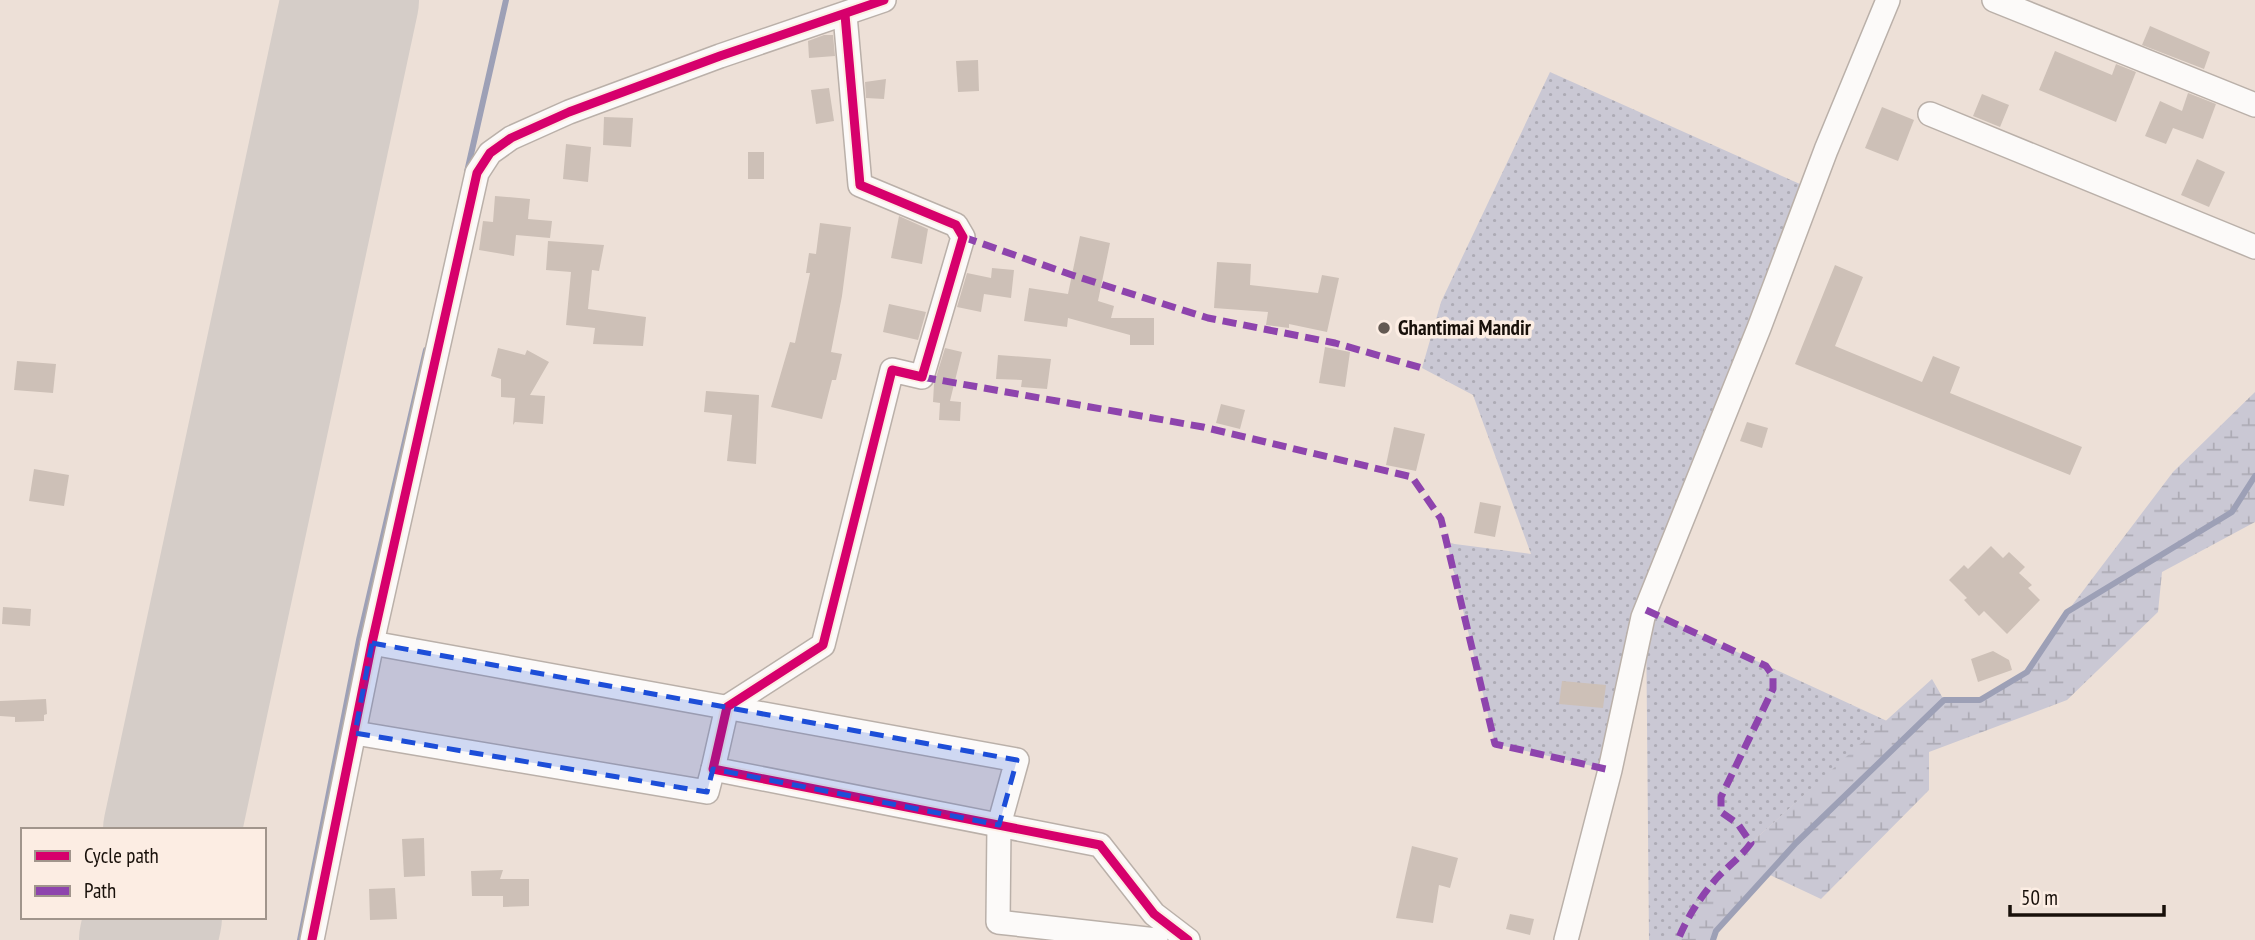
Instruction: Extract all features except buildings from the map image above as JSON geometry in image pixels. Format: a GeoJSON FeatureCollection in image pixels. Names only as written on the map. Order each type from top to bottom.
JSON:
{"type":"FeatureCollection","features":[{"type":"Feature","properties":{"kind":"street"},"geometry":{"type":"LineString","coordinates":[[312,940],[372,643],[477,173],[489,153],[511,138],[569,112],[720,56],[884,0]]}},
{"type":"Feature","properties":{"kind":"street"},"geometry":{"type":"LineString","coordinates":[[1566,940],[1610,770],[1643,617],[1759,328],[1826,150],[1888,0]]}},
{"type":"Feature","properties":{"kind":"street"},"geometry":{"type":"LineString","coordinates":[[1994,0],[2255,105]]}},
{"type":"Feature","properties":{"kind":"street"},"geometry":{"type":"LineString","coordinates":[[355,733],[707,792],[727,707],[823,645],[892,370],[922,377],[963,237],[956,225],[860,185],[845,15]]}},
{"type":"Feature","properties":{"kind":"street"},"geometry":{"type":"LineString","coordinates":[[1930,114],[2255,247]]}},
{"type":"Feature","properties":{"kind":"street"},"geometry":{"type":"LineString","coordinates":[[372,643],[1017,760],[999,825],[998,922],[1156,940]]}},
{"type":"Feature","properties":{"kind":"street"},"geometry":{"type":"LineString","coordinates":[[713,769],[1100,845],[1154,914],[1188,940]]}},
{"type":"Feature","properties":{"kind":"highlighted area"},"geometry":{"type":"Polygon","coordinates":[[[372,643],[1017,760],[999,825],[713,769],[707,792],[355,733],[372,643]]]}},
{"type":"Feature","properties":{"kind":"green space"},"geometry":{"type":"Polygon","coordinates":[[[1550,72],[1811,189],[1646,610],[1887,721],[1751,843],[1716,879],[1694,908],[1678,940],[1649,940],[1646,613],[1610,770],[1495,744],[1447,543],[1531,554],[1473,395],[1422,368],[1441,302],[1550,72]]]}},
{"type":"Feature","properties":{"kind":"green space"},"geometry":{"type":"Polygon","coordinates":[[[2255,392],[2255,522],[2162,572],[2158,612],[2067,700],[1929,752],[1929,790],[1821,899],[1768,874],[1716,931],[1713,940],[1678,940],[1685,923],[1710,886],[1751,843],[1932,679],[1944,700],[1980,700],[2027,672],[2067,612],[2173,472],[2255,392]]]}},
{"type":"Feature","properties":{"kind":"waterway"},"geometry":{"type":"LineString","coordinates":[[467,172],[506,0]]}},
{"type":"Feature","properties":{"kind":"waterway"},"geometry":{"type":"LineString","coordinates":[[300,940],[359,640],[426,350]]}},
{"type":"Feature","properties":{"kind":"waterway"},"geometry":{"type":"LineString","coordinates":[[1713,940],[1716,931],[1796,843],[1944,700],[1980,700],[2027,672],[2067,612],[2232,512],[2255,476]]}},
{"type":"Feature","properties":{"kind":"runway"},"geometry":{"type":"LineString","coordinates":[[172,828],[350,0]]}},
{"type":"Feature","properties":{"kind":"runway"},"geometry":{"type":"LineString","coordinates":[[148,940],[153,919]]}},
{"type":"Feature","properties":{"kind":"marked path"},"geometry":{"type":"LineString","coordinates":[[963,237],[1208,318],[1335,343],[1422,368]]}},
{"type":"Feature","properties":{"kind":"marked path"},"geometry":{"type":"LineString","coordinates":[[922,377],[1203,427],[1412,477],[1441,519],[1495,744],[1610,770]]}},
{"type":"Feature","properties":{"kind":"marked path"},"geometry":{"type":"LineString","coordinates":[[1646,610],[1766,666],[1773,676],[1773,689],[1721,797],[1721,812],[1738,824],[1751,843],[1705,893],[1678,940]]}},
{"type":"Feature","properties":{"kind":"cycle path"},"geometry":{"type":"LineString","coordinates":[[312,940],[372,643],[477,173],[490,153],[511,138],[569,112],[720,56],[884,0]]}},
{"type":"Feature","properties":{"kind":"cycle path"},"geometry":{"type":"LineString","coordinates":[[845,15],[860,185],[956,225],[963,237],[922,377],[892,370],[823,645],[727,707],[713,769],[1100,845],[1154,914],[1188,940]]}},
{"type":"Feature","properties":{"kind":"place","name":"Ghantimai Mandir"},"geometry":{"type":"Point","coordinates":[1384,328]}}]}
